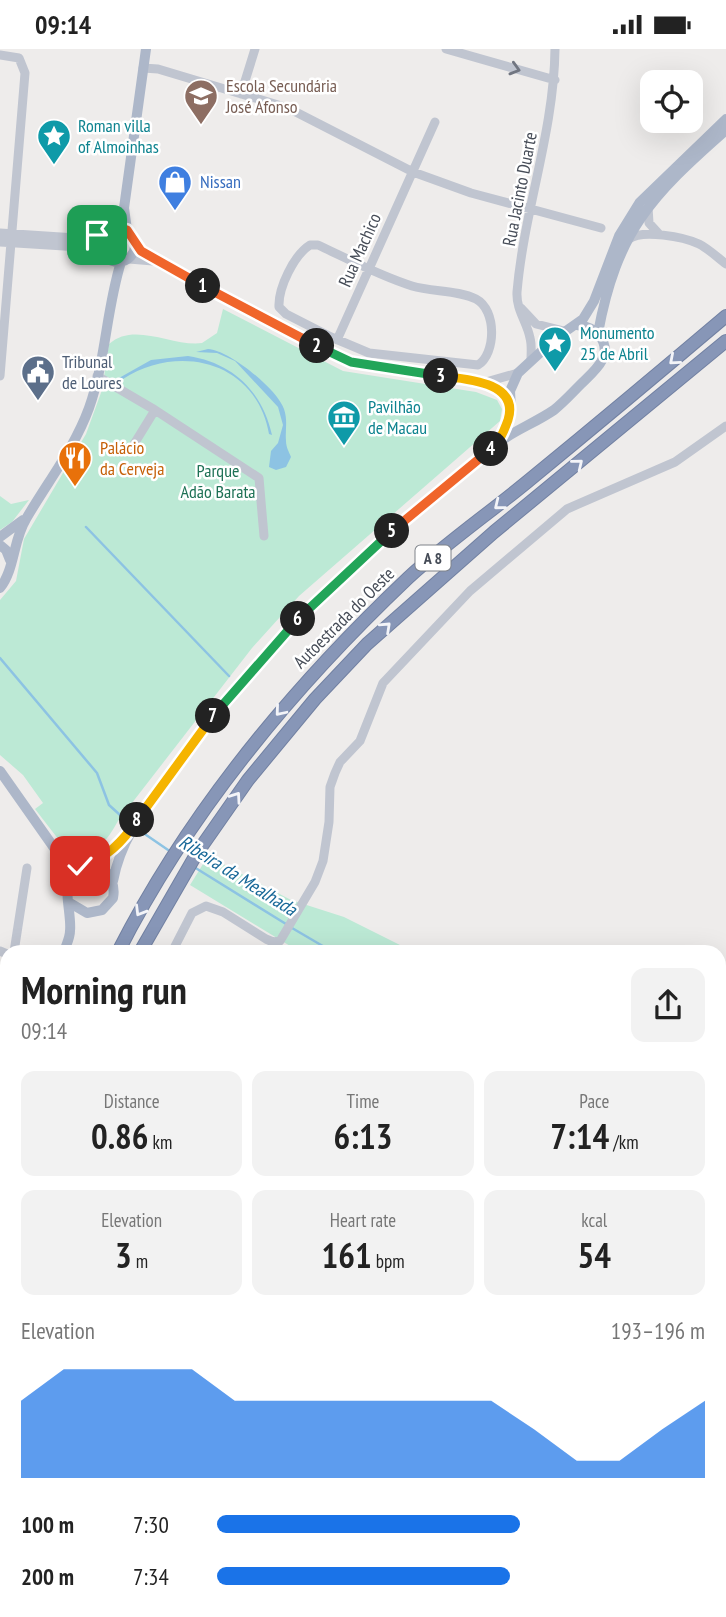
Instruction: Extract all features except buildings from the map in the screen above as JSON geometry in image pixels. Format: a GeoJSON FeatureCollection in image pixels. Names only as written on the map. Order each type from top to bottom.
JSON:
{"type":"FeatureCollection","features":[{"type":"Feature","properties":{"kind":"highway","name":"Autoestrada do Oeste"},"geometry":{"type":"LineString","coordinates":[[122,945],[182,842],[243,756],[300,687],[348,637],[411,576],[613,412],[726,316]]}},
{"type":"Feature","properties":{"kind":"highway","name":"Autoestrada do Oeste"},"geometry":{"type":"LineString","coordinates":[[144,945],[179,881],[248,780],[315,699],[367,644],[494,532],[726,341]]}},
{"type":"Feature","properties":{"kind":"main road"},"geometry":{"type":"LineString","coordinates":[[0,588],[8,574],[10,560],[26,519],[71,448],[88,410],[97,376],[112,290],[125,260],[135,248],[135,242],[127,230],[124,208],[146,49]]}},
{"type":"Feature","properties":{"kind":"main road"},"geometry":{"type":"LineString","coordinates":[[499,442],[518,373],[564,331],[577,325],[589,310],[619,236],[640,202],[726,119]]}},
{"type":"Feature","properties":{"kind":"main road"},"geometry":{"type":"LineString","coordinates":[[70,933],[87,913],[102,910],[109,905],[113,898],[114,881],[126,838],[139,817],[211,719],[283,636],[355,563],[499,442],[561,404],[601,364],[605,348],[598,333],[607,294],[625,242],[649,205],[694,158],[726,130]]}},
{"type":"Feature","properties":{"kind":"main road"},"geometry":{"type":"LineString","coordinates":[[112,290],[102,241],[124,208]]}},
{"type":"Feature","properties":{"kind":"main road"},"geometry":{"type":"LineString","coordinates":[[109,231],[127,230]]}},
{"type":"Feature","properties":{"kind":"main road"},"geometry":{"type":"LineString","coordinates":[[106,256],[125,260]]}},
{"type":"Feature","properties":{"kind":"main road"},"geometry":{"type":"LineString","coordinates":[[577,325],[598,333]]}},
{"type":"Feature","properties":{"kind":"main road"},"geometry":{"type":"LineString","coordinates":[[510,405],[526,418],[536,419]]}},
{"type":"Feature","properties":{"kind":"main road"},"geometry":{"type":"LineString","coordinates":[[0,537],[26,519]]}},
{"type":"Feature","properties":{"kind":"main road"},"geometry":{"type":"LineString","coordinates":[[0,545],[6,549],[10,560]]}},
{"type":"Feature","properties":{"kind":"main road"},"geometry":{"type":"LineString","coordinates":[[0,771],[66,861],[103,868],[114,881]]}},
{"type":"Feature","properties":{"kind":"main road"},"geometry":{"type":"LineString","coordinates":[[67,886],[72,872],[126,838]]}},
{"type":"Feature","properties":{"kind":"main road"},"geometry":{"type":"LineString","coordinates":[[57,852],[70,903],[70,933],[66,945]]}},
{"type":"Feature","properties":{"kind":"main road"},"geometry":{"type":"LineString","coordinates":[[70,903],[87,913]]}},
{"type":"Feature","properties":{"kind":"street"},"geometry":{"type":"LineString","coordinates":[[241,94],[256,49]]}},
{"type":"Feature","properties":{"kind":"street"},"geometry":{"type":"LineString","coordinates":[[446,49],[555,80]]}},
{"type":"Feature","properties":{"kind":"street","name":"Rua Jacinto Duarte"},"geometry":{"type":"LineString","coordinates":[[531,360],[530,335],[518,304],[518,286],[551,115],[555,49]]}},
{"type":"Feature","properties":{"kind":"street"},"geometry":{"type":"LineString","coordinates":[[0,55],[19,58],[25,73],[0,376]]}},
{"type":"Feature","properties":{"kind":"street"},"geometry":{"type":"LineString","coordinates":[[143,68],[158,69],[288,108],[413,172],[531,210],[601,228]]}},
{"type":"Feature","properties":{"kind":"street","name":"Rua Machico"},"geometry":{"type":"LineString","coordinates":[[337,340],[435,121]]}},
{"type":"Feature","properties":{"kind":"street"},"geometry":{"type":"LineString","coordinates":[[649,205],[649,223],[661,235]]}},
{"type":"Feature","properties":{"kind":"street"},"geometry":{"type":"LineString","coordinates":[[0,243],[12,239],[76,238],[109,231]]}},
{"type":"Feature","properties":{"kind":"street"},"geometry":{"type":"LineString","coordinates":[[0,233],[12,239],[80,247],[106,256]]}},
{"type":"Feature","properties":{"kind":"street"},"geometry":{"type":"LineString","coordinates":[[625,242],[639,233],[661,235],[700,244],[726,264]]}},
{"type":"Feature","properties":{"kind":"street"},"geometry":{"type":"LineString","coordinates":[[135,242],[141,251],[155,261],[340,358],[362,365],[486,382],[518,373]]}},
{"type":"Feature","properties":{"kind":"street"},"geometry":{"type":"LineString","coordinates":[[310,245],[318,245],[412,285],[475,299],[485,306],[491,326],[490,351],[485,361],[478,365],[369,353],[337,340],[286,314],[278,307],[278,297],[300,251],[310,245]]}},
{"type":"Feature","properties":{"kind":"street"},"geometry":{"type":"LineString","coordinates":[[125,260],[155,261]]}},
{"type":"Feature","properties":{"kind":"street"},"geometry":{"type":"LineString","coordinates":[[518,304],[527,318],[536,324],[564,331]]}},
{"type":"Feature","properties":{"kind":"street"},"geometry":{"type":"LineString","coordinates":[[97,376],[155,410],[259,478],[264,536]]}},
{"type":"Feature","properties":{"kind":"street"},"geometry":{"type":"LineString","coordinates":[[486,382],[510,405]]}},
{"type":"Feature","properties":{"kind":"street"},"geometry":{"type":"LineString","coordinates":[[131,449],[155,410]]}},
{"type":"Feature","properties":{"kind":"street"},"geometry":{"type":"LineString","coordinates":[[176,945],[192,913],[206,907],[223,912],[273,942],[279,941],[315,883],[323,861],[329,822],[330,787],[340,762],[360,741],[383,683],[470,591],[567,509],[675,462],[726,426]]}},
{"type":"Feature","properties":{"kind":"street"},"geometry":{"type":"LineString","coordinates":[[16,945],[27,868]]}},
{"type":"Feature","properties":{"kind":"green space","name":"Parque Adão Barata"},"geometry":{"type":"Polygon","coordinates":[[[223,309],[343,371],[476,392],[497,400],[502,409],[500,421],[299,596],[252,648],[105,840],[95,849],[74,854],[62,844],[35,809],[43,803],[23,775],[0,755],[0,600],[16,581],[24,539],[86,434],[102,390],[109,344],[130,335],[202,343],[217,333],[223,309]]]}},
{"type":"Feature","properties":{"kind":"green space"},"geometry":{"type":"Polygon","coordinates":[[[0,496],[11,504],[29,500],[12,522],[0,530],[0,496]]]}},
{"type":"Feature","properties":{"kind":"green space"},"geometry":{"type":"Polygon","coordinates":[[[208,856],[291,900],[344,917],[400,945],[289,945],[190,885],[208,856]]]}},
{"type":"Feature","properties":{"kind":"water"},"geometry":{"type":"Polygon","coordinates":[[[208,349],[217,351],[239,363],[262,381],[280,401],[285,413],[286,443],[291,457],[286,467],[276,470],[269,467],[271,451],[278,443],[283,425],[278,407],[235,361],[217,353],[196,352],[208,349]]]}},
{"type":"Feature","properties":{"kind":"water"},"geometry":{"type":"Polygon","coordinates":[[[188,356],[219,365],[243,382],[261,405],[272,435],[269,434],[261,409],[249,390],[232,375],[212,366],[190,361],[168,362],[145,368],[123,379],[119,378],[151,360],[188,356]]]}},
{"type":"Feature","properties":{"kind":"waterway"},"geometry":{"type":"LineString","coordinates":[[86,527],[229,676]]}},
{"type":"Feature","properties":{"kind":"waterway","name":"Ribeira da Mealhada"},"geometry":{"type":"LineString","coordinates":[[0,658],[97,773],[109,805],[130,824]]}},
{"type":"Feature","properties":{"kind":"waterway","name":"Ribeira da Mealhada"},"geometry":{"type":"LineString","coordinates":[[136,828],[171,852]]}},
{"type":"Feature","properties":{"kind":"waterway","name":"Ribeira da Mealhada"},"geometry":{"type":"LineString","coordinates":[[194,867],[286,924]]}},
{"type":"Feature","properties":{"kind":"waterway","name":"Ribeira da Mealhada"},"geometry":{"type":"LineString","coordinates":[[292,928],[321,945]]}},
{"type":"Feature","properties":{"kind":"place","name":"Escola Secundária José Afonso"},"geometry":{"type":"Point","coordinates":[201,126]}},
{"type":"Feature","properties":{"kind":"place","name":"Roman villa of Almoinhas"},"geometry":{"type":"Point","coordinates":[54,166]}},
{"type":"Feature","properties":{"kind":"place","name":"Nissan"},"geometry":{"type":"Point","coordinates":[175,212]}},
{"type":"Feature","properties":{"kind":"place","name":"Monumento 25 de Abril"},"geometry":{"type":"Point","coordinates":[555,373]}},
{"type":"Feature","properties":{"kind":"place","name":"Tribunal de Loures"},"geometry":{"type":"Point","coordinates":[38,402]}},
{"type":"Feature","properties":{"kind":"place","name":"Pavilhão de Macau"},"geometry":{"type":"Point","coordinates":[344,447]}},
{"type":"Feature","properties":{"kind":"place","name":"Palácio da Cerveja"},"geometry":{"type":"Point","coordinates":[75,488]}},
{"type":"Feature","properties":{"kind":"route"},"geometry":{"type":"LineString","coordinates":[[80,866],[87,865],[126,838],[211,719],[244,679],[355,563],[499,442],[511,409],[508,400],[486,382],[362,365],[340,358],[155,261],[141,251],[127,230],[116,228],[97,235]]}}]}
